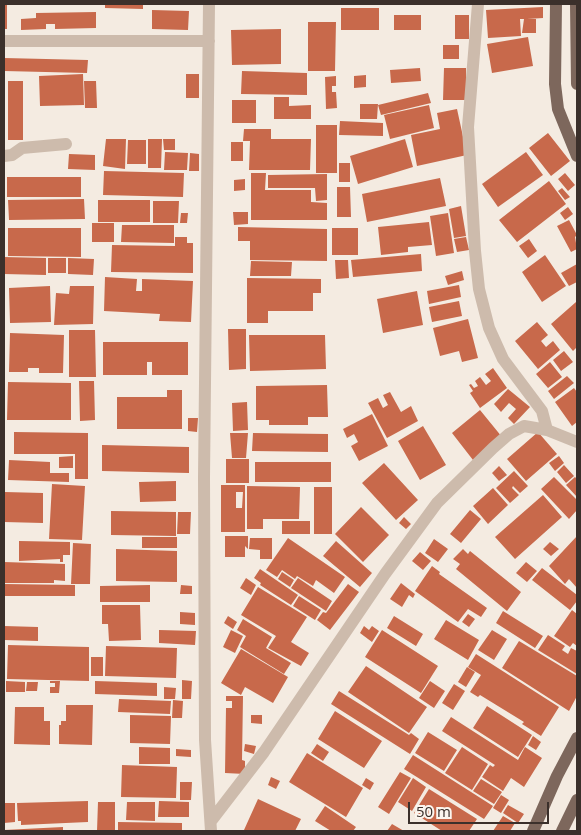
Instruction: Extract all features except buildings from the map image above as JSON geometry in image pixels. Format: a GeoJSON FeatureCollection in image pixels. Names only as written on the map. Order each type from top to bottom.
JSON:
{"type":"FeatureCollection","features":[{"type":"Feature","properties":{"kind":"main road"},"geometry":{"type":"LineString","coordinates":[[556,4],[555,84],[558,108],[577,156]]}},
{"type":"Feature","properties":{"kind":"main road"},"geometry":{"type":"LineString","coordinates":[[576,4],[577,84]]}},
{"type":"Feature","properties":{"kind":"main road"},"geometry":{"type":"LineString","coordinates":[[533,831],[557,776],[577,738]]}},
{"type":"Feature","properties":{"kind":"main road"},"geometry":{"type":"LineString","coordinates":[[562,831],[577,800]]}},
{"type":"Feature","properties":{"kind":"street"},"geometry":{"type":"LineString","coordinates":[[209,4],[204,477],[205,740],[211,826]]}},
{"type":"Feature","properties":{"kind":"street"},"geometry":{"type":"LineString","coordinates":[[478,4],[468,127],[479,289],[489,328],[503,359],[542,411],[547,430]]}},
{"type":"Feature","properties":{"kind":"street"},"geometry":{"type":"LineString","coordinates":[[4,41],[209,41]]}},
{"type":"Feature","properties":{"kind":"street"},"geometry":{"type":"LineString","coordinates":[[4,156],[12,155],[22,148],[66,144]]}},
{"type":"Feature","properties":{"kind":"street"},"geometry":{"type":"LineString","coordinates":[[211,826],[264,752],[385,574],[437,503],[509,434],[524,426],[547,430],[577,442]]}}]}
